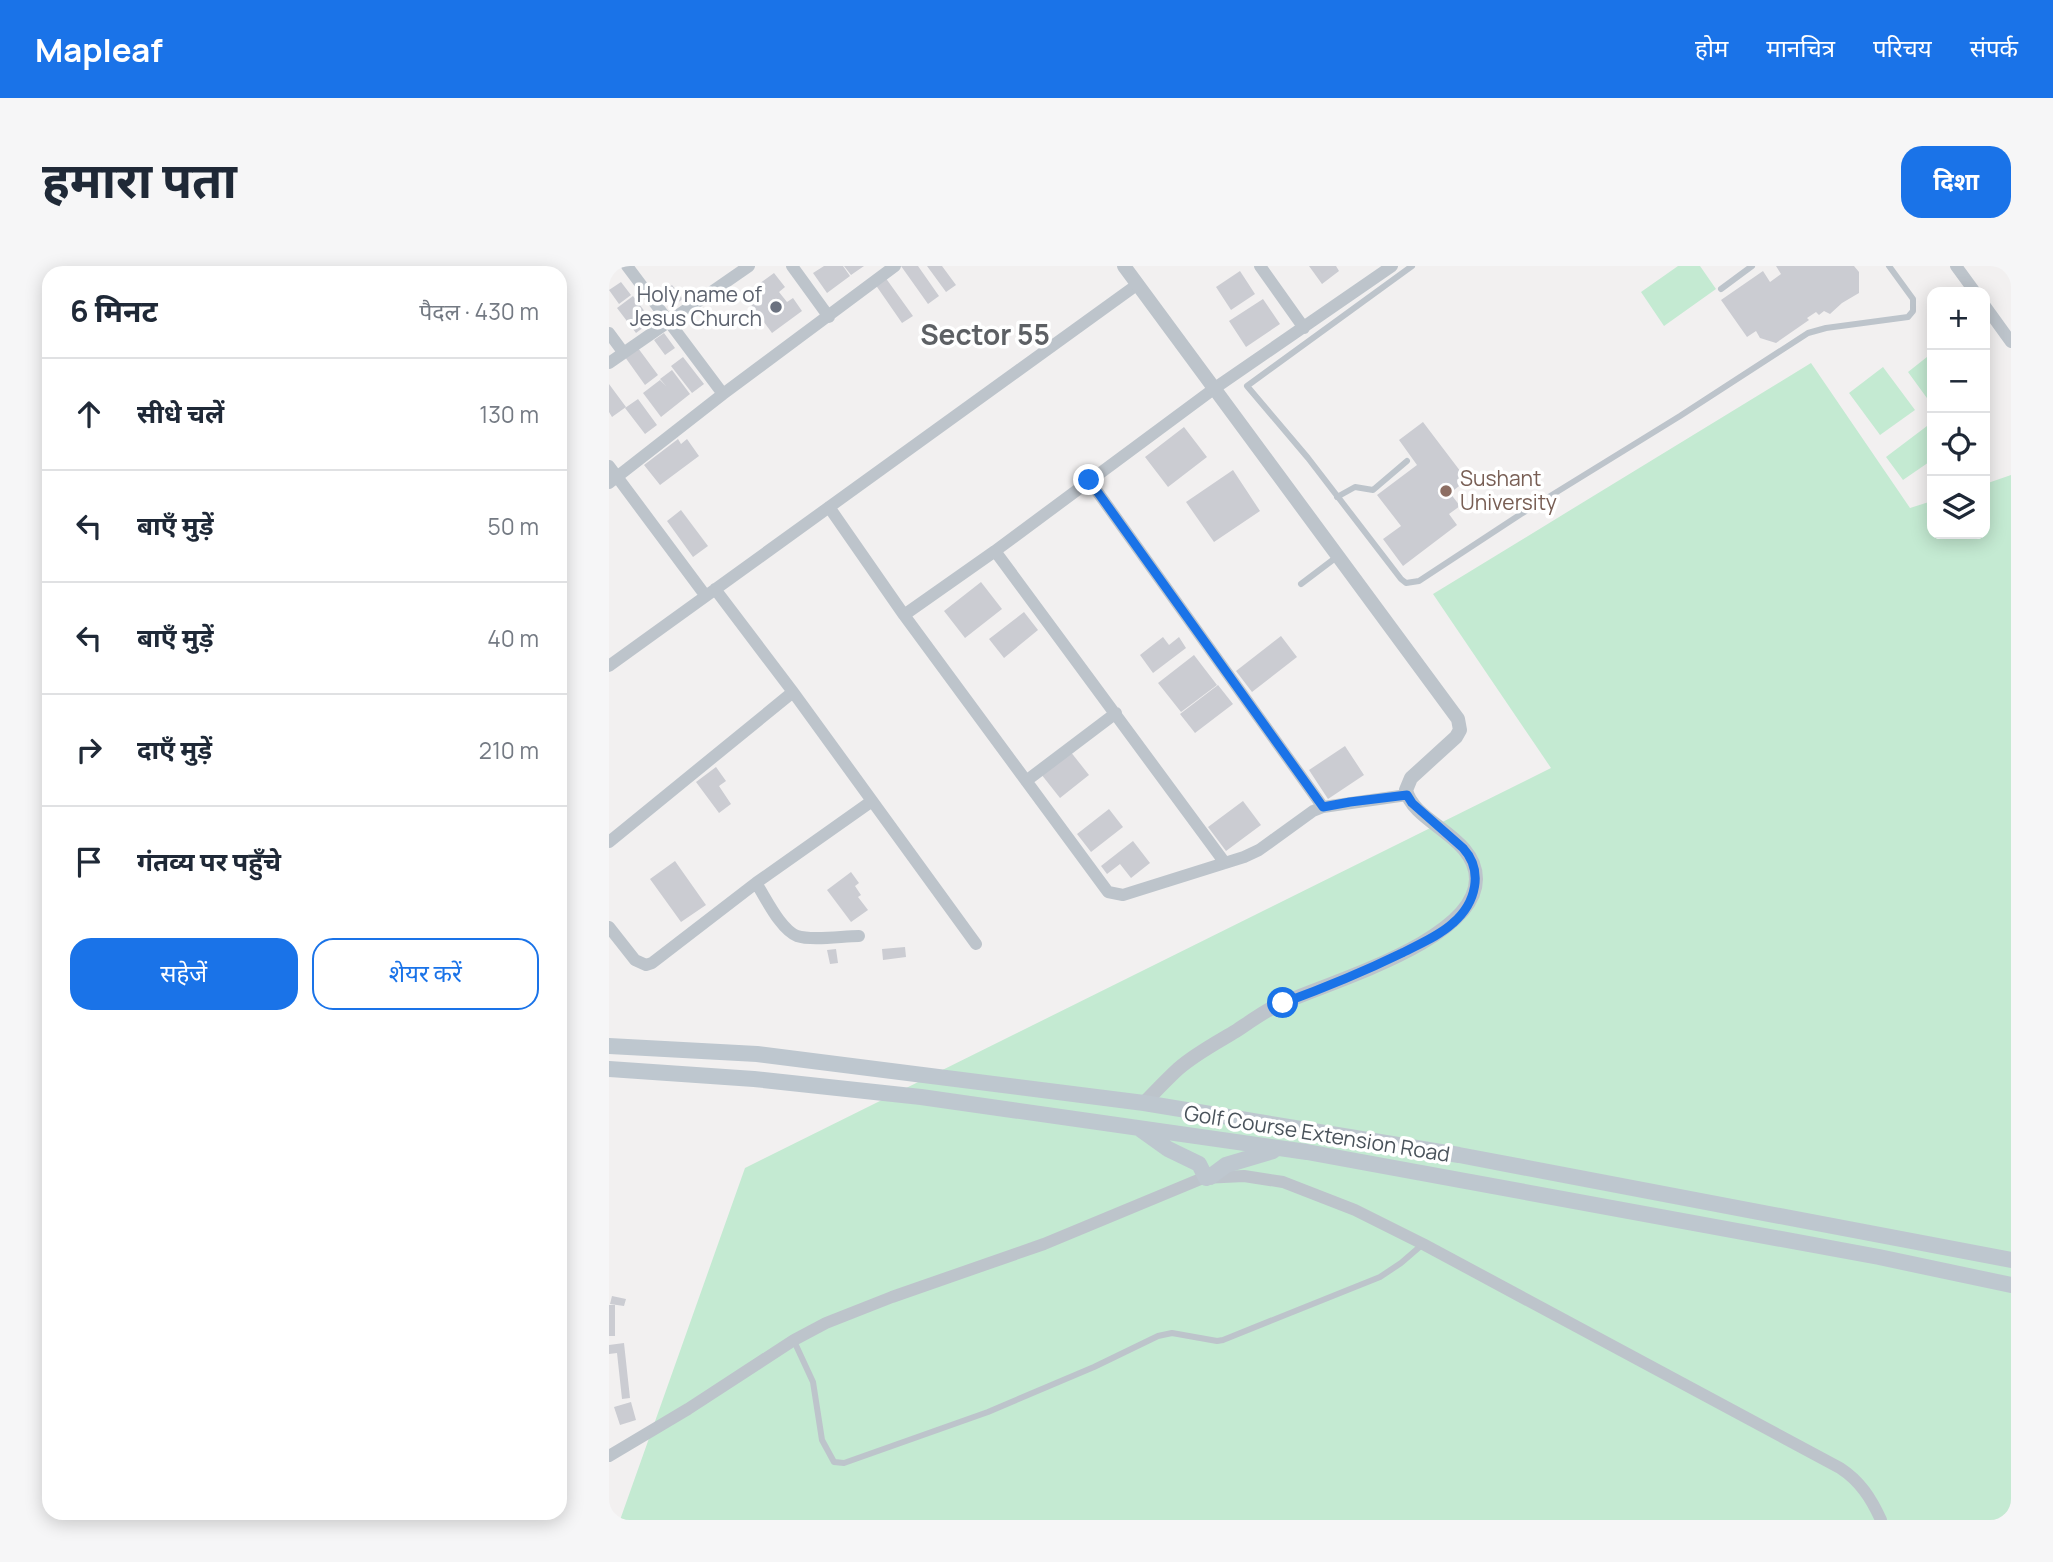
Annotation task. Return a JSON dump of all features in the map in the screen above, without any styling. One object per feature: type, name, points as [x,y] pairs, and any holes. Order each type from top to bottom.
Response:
[{"type":"main road","name":"Golf Course Extension Road","points":[[609,1046],[757,1054],[1144,1103],[1355,1137],[2011,1260]]},
{"type":"main road","name":"Golf Course Extension Road","points":[[609,1069],[754,1079],[952,1101],[1282,1148],[1879,1257],[2011,1285]]},
{"type":"main road","points":[[952,1101],[955,1078]]},
{"type":"main road","points":[[1137,1127],[1168,1149],[1199,1164],[1208,1177],[1233,1162],[1282,1148]]},
{"type":"main road","points":[[1351,1160],[1355,1137]]},
{"type":"street","points":[[627,266],[723,394]]},
{"type":"street","points":[[609,363],[749,266]]},
{"type":"street","points":[[792,266],[829,317]]},
{"type":"street","points":[[895,266],[612,475],[793,692],[976,944]]},
{"type":"street","points":[[1124,266],[1431,680],[1460,725],[1456,737],[1411,778],[1406,790],[1412,803],[1470,856],[1476,881],[1466,909],[1444,930],[1365,971],[1283,1003],[1261,1015],[1190,1060],[1144,1103]]},
{"type":"street","points":[[1260,266],[1304,328]]},
{"type":"street","points":[[904,615],[1215,388],[1392,266]]},
{"type":"street","points":[[1956,266],[1971,287]]},
{"type":"street","points":[[609,666],[1138,284]]},
{"type":"street","points":[[1990,313],[2011,342]]},
{"type":"street","points":[[609,333],[623,352]]},
{"type":"street","points":[[1089,480],[1323,807]]},
{"type":"street","points":[[829,507],[1025,781],[1100,883],[1113,894],[1123,895],[1259,850],[1304,817],[1323,807],[1407,795]]},
{"type":"street","points":[[995,551],[1225,863]]},
{"type":"street","points":[[609,842],[793,692]]},
{"type":"street","points":[[1025,781],[1116,712]]},
{"type":"street","points":[[609,927],[635,960],[646,965],[652,963],[756,883],[872,801]]},
{"type":"street","points":[[756,883],[782,923],[798,936],[859,936]]},
{"type":"street","points":[[609,1456],[688,1409],[794,1340],[840,1316],[1044,1244],[1109,1219],[1188,1183],[1208,1177],[1244,1175],[1283,1182],[1355,1210],[1840,1468],[1853,1477],[1871,1499],[1881,1520]]},
{"type":"lane","points":[[1412,266],[1247,386],[1406,583],[1419,581],[1808,333],[1907,317],[1913,311],[1913,299],[1889,266]]},
{"type":"lane","points":[[1721,289],[1752,266]]},
{"type":"lane","points":[[1337,497],[1355,487],[1373,490],[1407,461]]},
{"type":"lane","points":[[1301,584],[1338,556]]},
{"type":"lane","points":[[794,1340],[813,1381],[822,1440],[834,1462],[844,1463],[988,1412],[1075,1376],[1158,1336],[1172,1332],[1223,1340],[1380,1277],[1423,1244]]},
{"type":"green space","points":[[1678,266],[1700,266],[1716,289],[1664,326],[1641,292]]},
{"type":"green space","points":[[1927,357],[1927,398],[1908,372]]},
{"type":"green space","points":[[1811,363],[1910,508],[1927,503],[1927,539],[1990,539],[1990,482],[2011,475],[2011,1520],[620,1520],[745,1168],[1551,768],[1433,594]]},
{"type":"green space","points":[[1883,367],[1915,410],[1880,435],[1849,393]]},
{"type":"green space","points":[[1927,426],[1927,463],[1903,480],[1886,457]]},
{"type":"building","points":[[824,266],[843,266],[850,276],[827,293],[813,273]]},
{"type":"building","points":[[844,266],[864,266],[851,275]]},
{"type":"building","points":[[901,266],[918,266],[939,296],[928,304]]},
{"type":"building","points":[[927,266],[942,266],[956,285],[946,292]]},
{"type":"building","points":[[1309,266],[1336,266],[1339,271],[1322,284]]},
{"type":"building","points":[[1776,266],[1854,266],[1859,272],[1859,293],[1830,314],[1824,311],[1819,315],[1816,312],[1776,343],[1760,338],[1756,331],[1747,337],[1721,300],[1763,271],[1770,282],[1781,274]]},
{"type":"building","points":[[1240,271],[1255,294],[1231,310],[1216,287]]},
{"type":"building","name":"Holy name of Jesus Church","points":[[774,273],[785,287],[779,292],[787,302],[793,298],[802,311],[772,333],[744,295]]},
{"type":"building","points":[[885,277],[913,316],[902,323],[875,284]]},
{"type":"building","points":[[621,282],[631,295],[619,304],[609,290]]},
{"type":"building","points":[[672,285],[683,299],[674,305],[664,291]]},
{"type":"building","points":[[633,296],[652,321],[636,333],[617,308]]},
{"type":"building","points":[[1263,299],[1280,324],[1246,347],[1229,321]]},
{"type":"building","points":[[664,333],[675,348],[665,355],[654,340]]},
{"type":"building","points":[[638,348],[658,375],[645,385],[625,357]]},
{"type":"building","points":[[683,357],[704,384],[692,393],[671,366]]},
{"type":"building","points":[[672,370],[690,394],[661,417],[643,393],[660,380],[666,386],[660,379]]},
{"type":"building","points":[[609,384],[626,407],[612,417],[609,412]]},
{"type":"building","points":[[638,399],[657,425],[645,434],[625,408]]},
{"type":"building","points":[[1423,422],[1467,480],[1450,493],[1460,506],[1449,514],[1457,525],[1403,566],[1383,539],[1401,526],[1377,495],[1417,465],[1399,440]]},
{"type":"building","points":[[1184,427],[1207,457],[1168,487],[1145,457]]},
{"type":"building","points":[[678,439],[681,444],[687,439],[699,456],[660,485],[644,465]]},
{"type":"building","points":[[1233,470],[1260,511],[1214,542],[1186,502]]},
{"type":"building","points":[[681,510],[708,546],[693,557],[667,521]]},
{"type":"building","points":[[981,582],[1002,609],[965,638],[944,611]]},
{"type":"building","points":[[1024,612],[1038,630],[1004,658],[989,639]]},
{"type":"building","points":[[1281,636],[1297,657],[1252,692],[1236,671]]},
{"type":"building","points":[[1163,637],[1169,645],[1179,637],[1186,648],[1153,673],[1140,655]]},
{"type":"building","points":[[1194,655],[1217,685],[1181,712],[1158,683]]},
{"type":"building","points":[[1218,685],[1233,704],[1195,733],[1180,714]]},
{"type":"building","points":[[1345,746],[1364,775],[1328,799],[1309,770]]},
{"type":"building","points":[[1070,751],[1089,775],[1060,798],[1041,774]]},
{"type":"building","points":[[716,767],[726,781],[719,786],[731,804],[719,813],[696,782]]},
{"type":"building","points":[[1243,801],[1261,825],[1226,851],[1208,827]]},
{"type":"building","points":[[1109,809],[1123,827],[1091,852],[1077,834]]},
{"type":"building","points":[[1133,841],[1150,863],[1131,878],[1120,864],[1107,874],[1101,866]]},
{"type":"building","points":[[675,861],[706,905],[681,922],[650,879]]},
{"type":"building","points":[[851,872],[859,883],[855,886],[861,895],[858,897],[868,910],[851,922],[827,890]]},
{"type":"building","points":[[905,947],[906,957],[883,960],[882,949]]},
{"type":"building","points":[[836,949],[838,963],[830,964],[827,950]]},
{"type":"building","points":[[612,1296],[626,1299],[624,1306],[610,1304]]},
{"type":"building","points":[[609,1305],[615,1305],[615,1336],[609,1336]]},
{"type":"building","points":[[624,1343],[630,1398],[622,1399],[617,1353],[609,1354],[609,1345]]},
{"type":"building","points":[[631,1402],[636,1420],[620,1425],[614,1407]]},
{"type":"place","name":"Holy name of Jesus Church","points":[[776,307]]},
{"type":"place","name":"Sushant University","points":[[1446,491]]},
{"type":"district","name":"Sector 55","points":[[985,335]]},
{"type":"route","points":[[1089,480],[1323,807],[1407,795],[1412,803],[1463,848],[1475,868],[1474,892],[1466,909],[1453,923],[1414,947],[1365,971],[1283,1003]]}]
